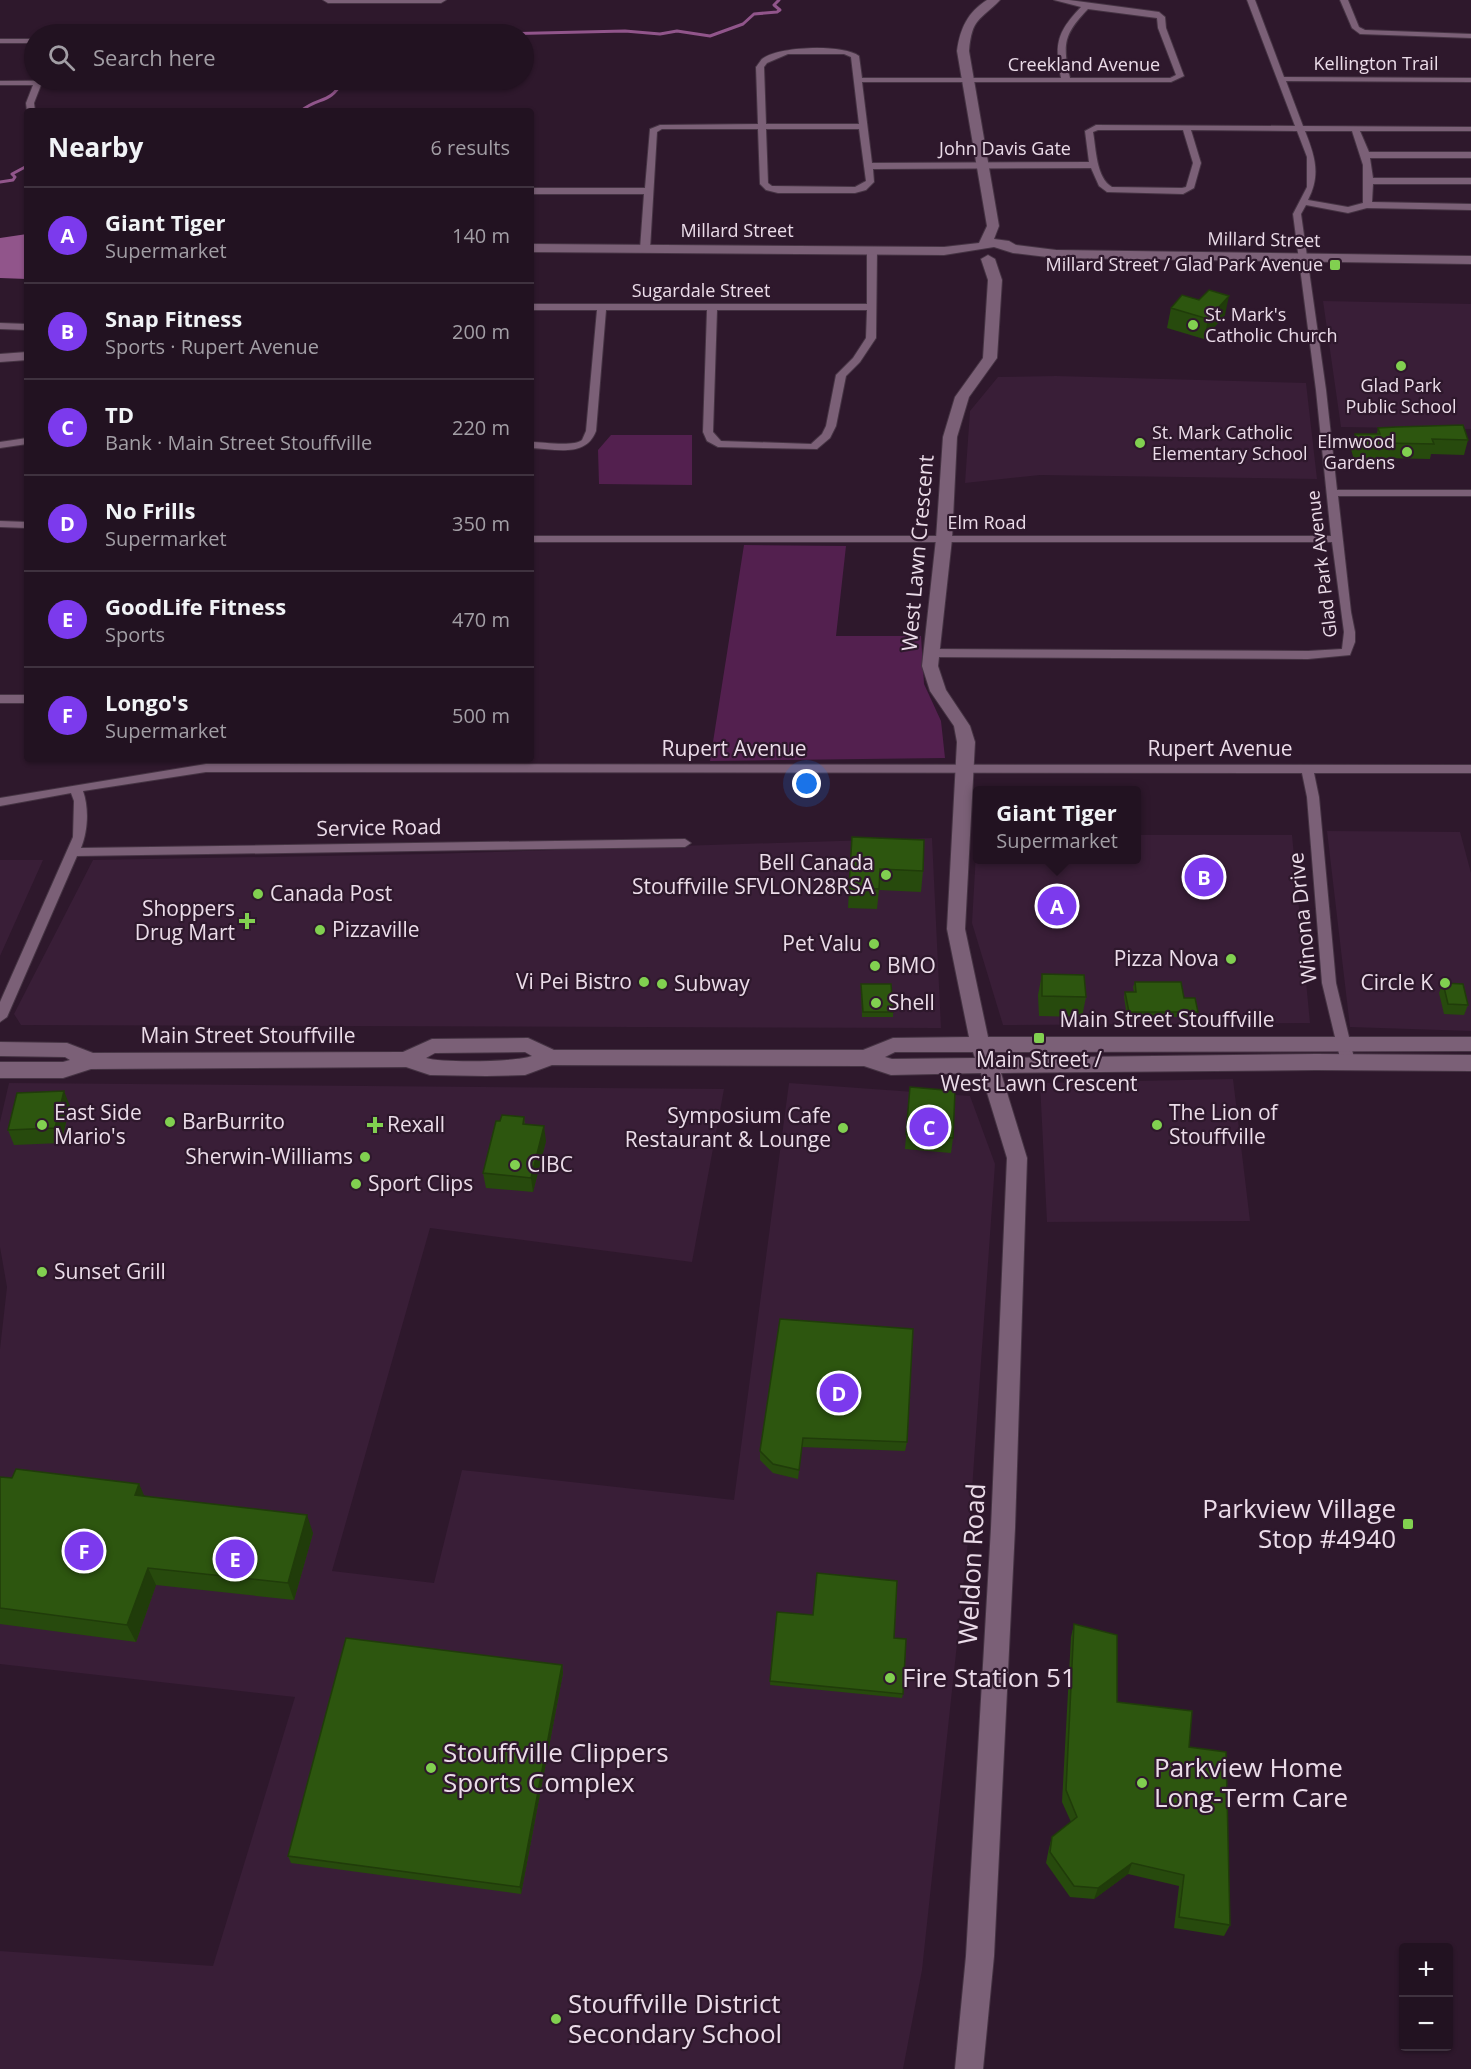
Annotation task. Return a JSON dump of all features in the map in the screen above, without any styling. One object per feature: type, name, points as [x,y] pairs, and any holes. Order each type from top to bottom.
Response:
[{"type":"street","points":[[328,0],[441,0]]},
{"type":"street","points":[[995,0],[978,10],[964,32],[963,51],[993,226],[1009,254]]},
{"type":"street","name":"Creekland Avenue","points":[[858,80],[1171,80],[1180,76],[1162,28],[1161,17],[1156,14],[1086,6],[1058,0]]},
{"type":"street","name":"Glad Park Avenue","points":[[932,653],[1320,655],[1346,652],[1350,642],[1350,633],[1345,612],[1320,381],[1297,214],[1311,187],[1311,157],[1251,0]]},
{"type":"street","name":"Kellington Trail","points":[[1344,0],[1356,28],[1363,32],[1471,36]]},
{"type":"street","points":[[1066,80],[1060,57],[1062,34],[1086,6]]},
{"type":"street","points":[[0,40],[24,41]]},
{"type":"street","points":[[788,52],[845,52],[855,56],[858,80],[870,182],[863,188],[855,190],[769,188],[764,184],[760,67],[764,61],[788,52]]},
{"type":"street","name":"Kellington Trail","points":[[1281,79],[1471,80]]},
{"type":"street","points":[[0,83],[24,84]]},
{"type":"street","points":[[31,108],[30,102],[35,90]]},
{"type":"street","points":[[645,249],[653,131],[660,127],[864,126]]},
{"type":"street","name":"John Davis Gate","points":[[868,166],[1094,165],[1089,131],[1096,127],[1471,129]]},
{"type":"street","points":[[1094,165],[1103,186],[1110,190],[1183,190],[1190,188],[1197,163],[1186,127]]},
{"type":"street","points":[[1354,128],[1365,155],[1371,181],[1367,205]]},
{"type":"street","points":[[1365,155],[1471,155]]},
{"type":"street","points":[[1371,181],[1471,181]]},
{"type":"street","points":[[534,191],[648,191]]},
{"type":"street","points":[[1303,202],[1348,210],[1367,205],[1471,207]]},
{"type":"street","points":[[984,252],[993,226]]},
{"type":"street","name":"Millard Street","points":[[534,248],[984,252],[997,260],[1009,254],[1471,260]]},
{"type":"street","points":[[712,307],[708,432],[711,439],[718,444],[813,447],[826,436],[831,426],[841,375],[857,360],[871,338],[872,250]]},
{"type":"street","name":"West Lawn Crescent","points":[[984,252],[995,280]]},
{"type":"street","name":"West Lawn Crescent","points":[[984,1055],[956,929],[966,742],[962,726],[938,691],[930,666],[944,539],[950,437],[962,397],[990,358],[995,280],[1009,254]]},
{"type":"street","name":"Sugardale Street","points":[[534,307],[871,307]]},
{"type":"street","points":[[534,445],[574,445],[588,440],[591,432],[602,307]]},
{"type":"street","points":[[0,326],[24,327]]},
{"type":"street","points":[[0,358],[24,356]]},
{"type":"street","points":[[0,445],[24,441]]},
{"type":"street","points":[[1331,493],[1471,493]]},
{"type":"street","points":[[0,524],[24,525]]},
{"type":"street","name":"Elm Road","points":[[534,539],[1336,539]]},
{"type":"street","points":[[0,699],[24,699]]},
{"type":"street","name":"Rupert Avenue","points":[[0,802],[208,764],[1471,769]]},
{"type":"street","name":"Winona Drive","points":[[1307,769],[1313,797],[1329,982],[1346,1053]]},
{"type":"street","points":[[0,1017],[79,837],[80,801],[76,789]]},
{"type":"street","name":"Service Road","points":[[74,852],[685,843]]},
{"type":"street","name":"Main Street Stouffville","points":[[0,1070],[63,1070],[91,1060],[406,1059],[430,1067],[486,1068],[525,1067],[551,1057],[865,1058],[891,1067],[984,1055],[1346,1053],[1471,1044]]},
{"type":"street","name":"Main Street Stouffville","points":[[0,1049],[68,1050],[91,1060]]},
{"type":"street","name":"Main Street Stouffville","points":[[1346,1053],[1471,1063]]},
{"type":"street","name":"Weldon Road","points":[[969,2069],[980,1956],[988,1808],[1003,1521],[1017,1158],[984,1055]]},
{"type":"shaded area","points":[[24,234],[24,279],[0,278],[0,238]]},
{"type":"shaded area","name":"Glad Park Public School","points":[[1323,301],[1471,304],[1471,429],[1341,427]]},
{"type":"shaded area","name":"St. Mark Catholic Elementary School","points":[[1056,376],[1306,383],[1317,479],[1040,475],[965,483],[970,411],[998,377]]},
{"type":"shaded area","points":[[611,435],[692,435],[692,485],[599,484],[598,450]]},
{"type":"shaded area","points":[[744,545],[846,546],[836,636],[921,636],[924,684],[941,721],[945,758],[710,761]]},
{"type":"shaded area","points":[[1327,831],[1460,832],[1471,873],[1471,1031],[1350,1027]]},
{"type":"shaded area","points":[[1141,835],[1292,835],[1310,1023],[1003,1025],[972,923],[975,864],[1141,864]]},
{"type":"shaded area","points":[[932,838],[941,1028],[21,1025],[14,1014],[93,860],[429,854]]},
{"type":"shaded area","points":[[0,860],[43,860],[0,956]]},
{"type":"shaded area","points":[[1233,1079],[1250,1221],[1047,1222],[1040,1083]]},
{"type":"shaded area","points":[[9,1083],[724,1089],[692,1262],[430,1228],[332,1571],[434,1583],[462,1470],[734,1500],[789,1083],[970,1096],[995,1164],[969,1532],[922,1970],[903,2069],[0,2069],[0,1951],[213,1966],[295,1697],[0,1664],[0,1349],[7,1287],[0,1247],[0,1122]]},
{"type":"building","points":[[1209,290],[1229,296],[1208,319],[1171,308],[1182,295],[1199,300]]},
{"type":"building","points":[[1463,425],[1468,440],[1432,439],[1434,444],[1384,443],[1386,449],[1359,449],[1355,434],[1380,434],[1378,428]]},
{"type":"building","points":[[852,837],[924,840],[923,871],[880,869],[879,889],[849,887]]},
{"type":"building","points":[[1042,974],[1084,975],[1086,997],[1042,996]]},
{"type":"building","points":[[1135,982],[1181,982],[1184,998],[1195,998],[1198,1012],[1129,1012],[1125,992],[1136,992]]},
{"type":"building","points":[[1443,983],[1463,984],[1468,1005],[1448,1004]]},
{"type":"building","name":"Shell","points":[[861,984],[891,984],[893,1012],[863,1012]]},
{"type":"building","points":[[910,1087],[955,1091],[953,1138],[906,1134]]},
{"type":"building","points":[[64,1091],[55,1128],[8,1130],[17,1093]]},
{"type":"building","name":"CIBC","points":[[502,1115],[524,1117],[523,1124],[544,1126],[531,1178],[483,1173],[496,1121],[500,1121]]},
{"type":"building","points":[[780,1319],[913,1329],[907,1442],[803,1438],[799,1470],[773,1464],[760,1451]]},
{"type":"building","points":[[16,1469],[139,1484],[135,1495],[307,1515],[288,1583],[148,1568],[127,1625],[0,1608],[0,1477],[12,1478]]},
{"type":"building","points":[[817,1573],[897,1581],[894,1638],[906,1639],[903,1694],[770,1681],[777,1612],[813,1615]]},
{"type":"building","name":"Parkview Home Long-Term Care","points":[[1074,1624],[1117,1635],[1117,1702],[1192,1711],[1189,1747],[1226,1752],[1230,1925],[1179,1917],[1184,1875],[1132,1863],[1098,1888],[1074,1886],[1050,1852],[1052,1837],[1077,1817],[1066,1790]]},
{"type":"building","name":"Stouffville Clippers Sports Complex","points":[[346,1638],[562,1665],[520,1887],[288,1856]]},
{"type":"waterway","points":[[534,33],[625,31],[660,34],[677,31],[710,36],[743,24],[754,14],[777,12],[780,10],[774,5],[779,0]]},
{"type":"waterway","points":[[305,108],[337,90]]},
{"type":"waterway","points":[[0,182],[13,180],[15,177],[12,174],[24,168]]},
{"type":"place","name":"Millard Street / Glad Park Avenue","points":[[1335,265]]},
{"type":"place","name":"St. Mark's Catholic Church","points":[[1193,325]]},
{"type":"place","name":"Glad Park Public School","points":[[1401,366]]},
{"type":"place","name":"St. Mark Catholic Elementary School","points":[[1140,443]]},
{"type":"place","name":"Elmwood Gardens","points":[[1407,452]]},
{"type":"place","name":"Bell Canada Stouffville SFVLON28RSA","points":[[886,875]]},
{"type":"place","name":"Snap Fitness","points":[[1204,877]]},
{"type":"place","name":"Canada Post","points":[[258,894]]},
{"type":"place","name":"Giant Tiger","points":[[1057,906]]},
{"type":"place","name":"Shoppers Drug Mart","points":[[247,921]]},
{"type":"place","name":"Pizzaville","points":[[320,930]]},
{"type":"place","name":"Pet Valu","points":[[874,944]]},
{"type":"place","name":"Pizza Nova","points":[[1231,959]]},
{"type":"place","name":"BMO","points":[[875,966]]},
{"type":"place","name":"Vi Pei Bistro","points":[[644,982]]},
{"type":"place","name":"Circle K","points":[[1445,983]]},
{"type":"place","name":"Subway","points":[[662,984]]},
{"type":"place","name":"Shell","points":[[876,1003]]},
{"type":"place","name":"Main Street / West Lawn Crescent","points":[[1039,1038]]},
{"type":"place","name":"BarBurrito","points":[[170,1122]]},
{"type":"place","name":"East Side Mario's","points":[[42,1125]]},
{"type":"place","name":"Rexall","points":[[375,1125]]},
{"type":"place","name":"The Lion of Stouffville","points":[[1157,1125]]},
{"type":"place","name":"TD","points":[[929,1127]]},
{"type":"place","name":"Symposium Cafe Restaurant & Lounge","points":[[843,1128]]},
{"type":"place","name":"Sherwin-Williams","points":[[365,1157]]},
{"type":"place","name":"CIBC","points":[[515,1165]]},
{"type":"place","name":"Sport Clips","points":[[356,1184]]},
{"type":"place","name":"Sunset Grill","points":[[42,1272]]},
{"type":"place","name":"No Frills","points":[[839,1393]]},
{"type":"place","name":"Parkview Village Stop #4940","points":[[1408,1524]]},
{"type":"place","name":"Longo's","points":[[84,1551]]},
{"type":"place","name":"GoodLife Fitness","points":[[235,1559]]},
{"type":"place","name":"Fire Station 51","points":[[890,1678]]},
{"type":"place","name":"Stouffville Clippers Sports Complex","points":[[431,1768]]},
{"type":"place","name":"Parkview Home Long-Term Care","points":[[1142,1783]]},
{"type":"place","name":"Stouffville District Secondary School","points":[[556,2019]]}]
